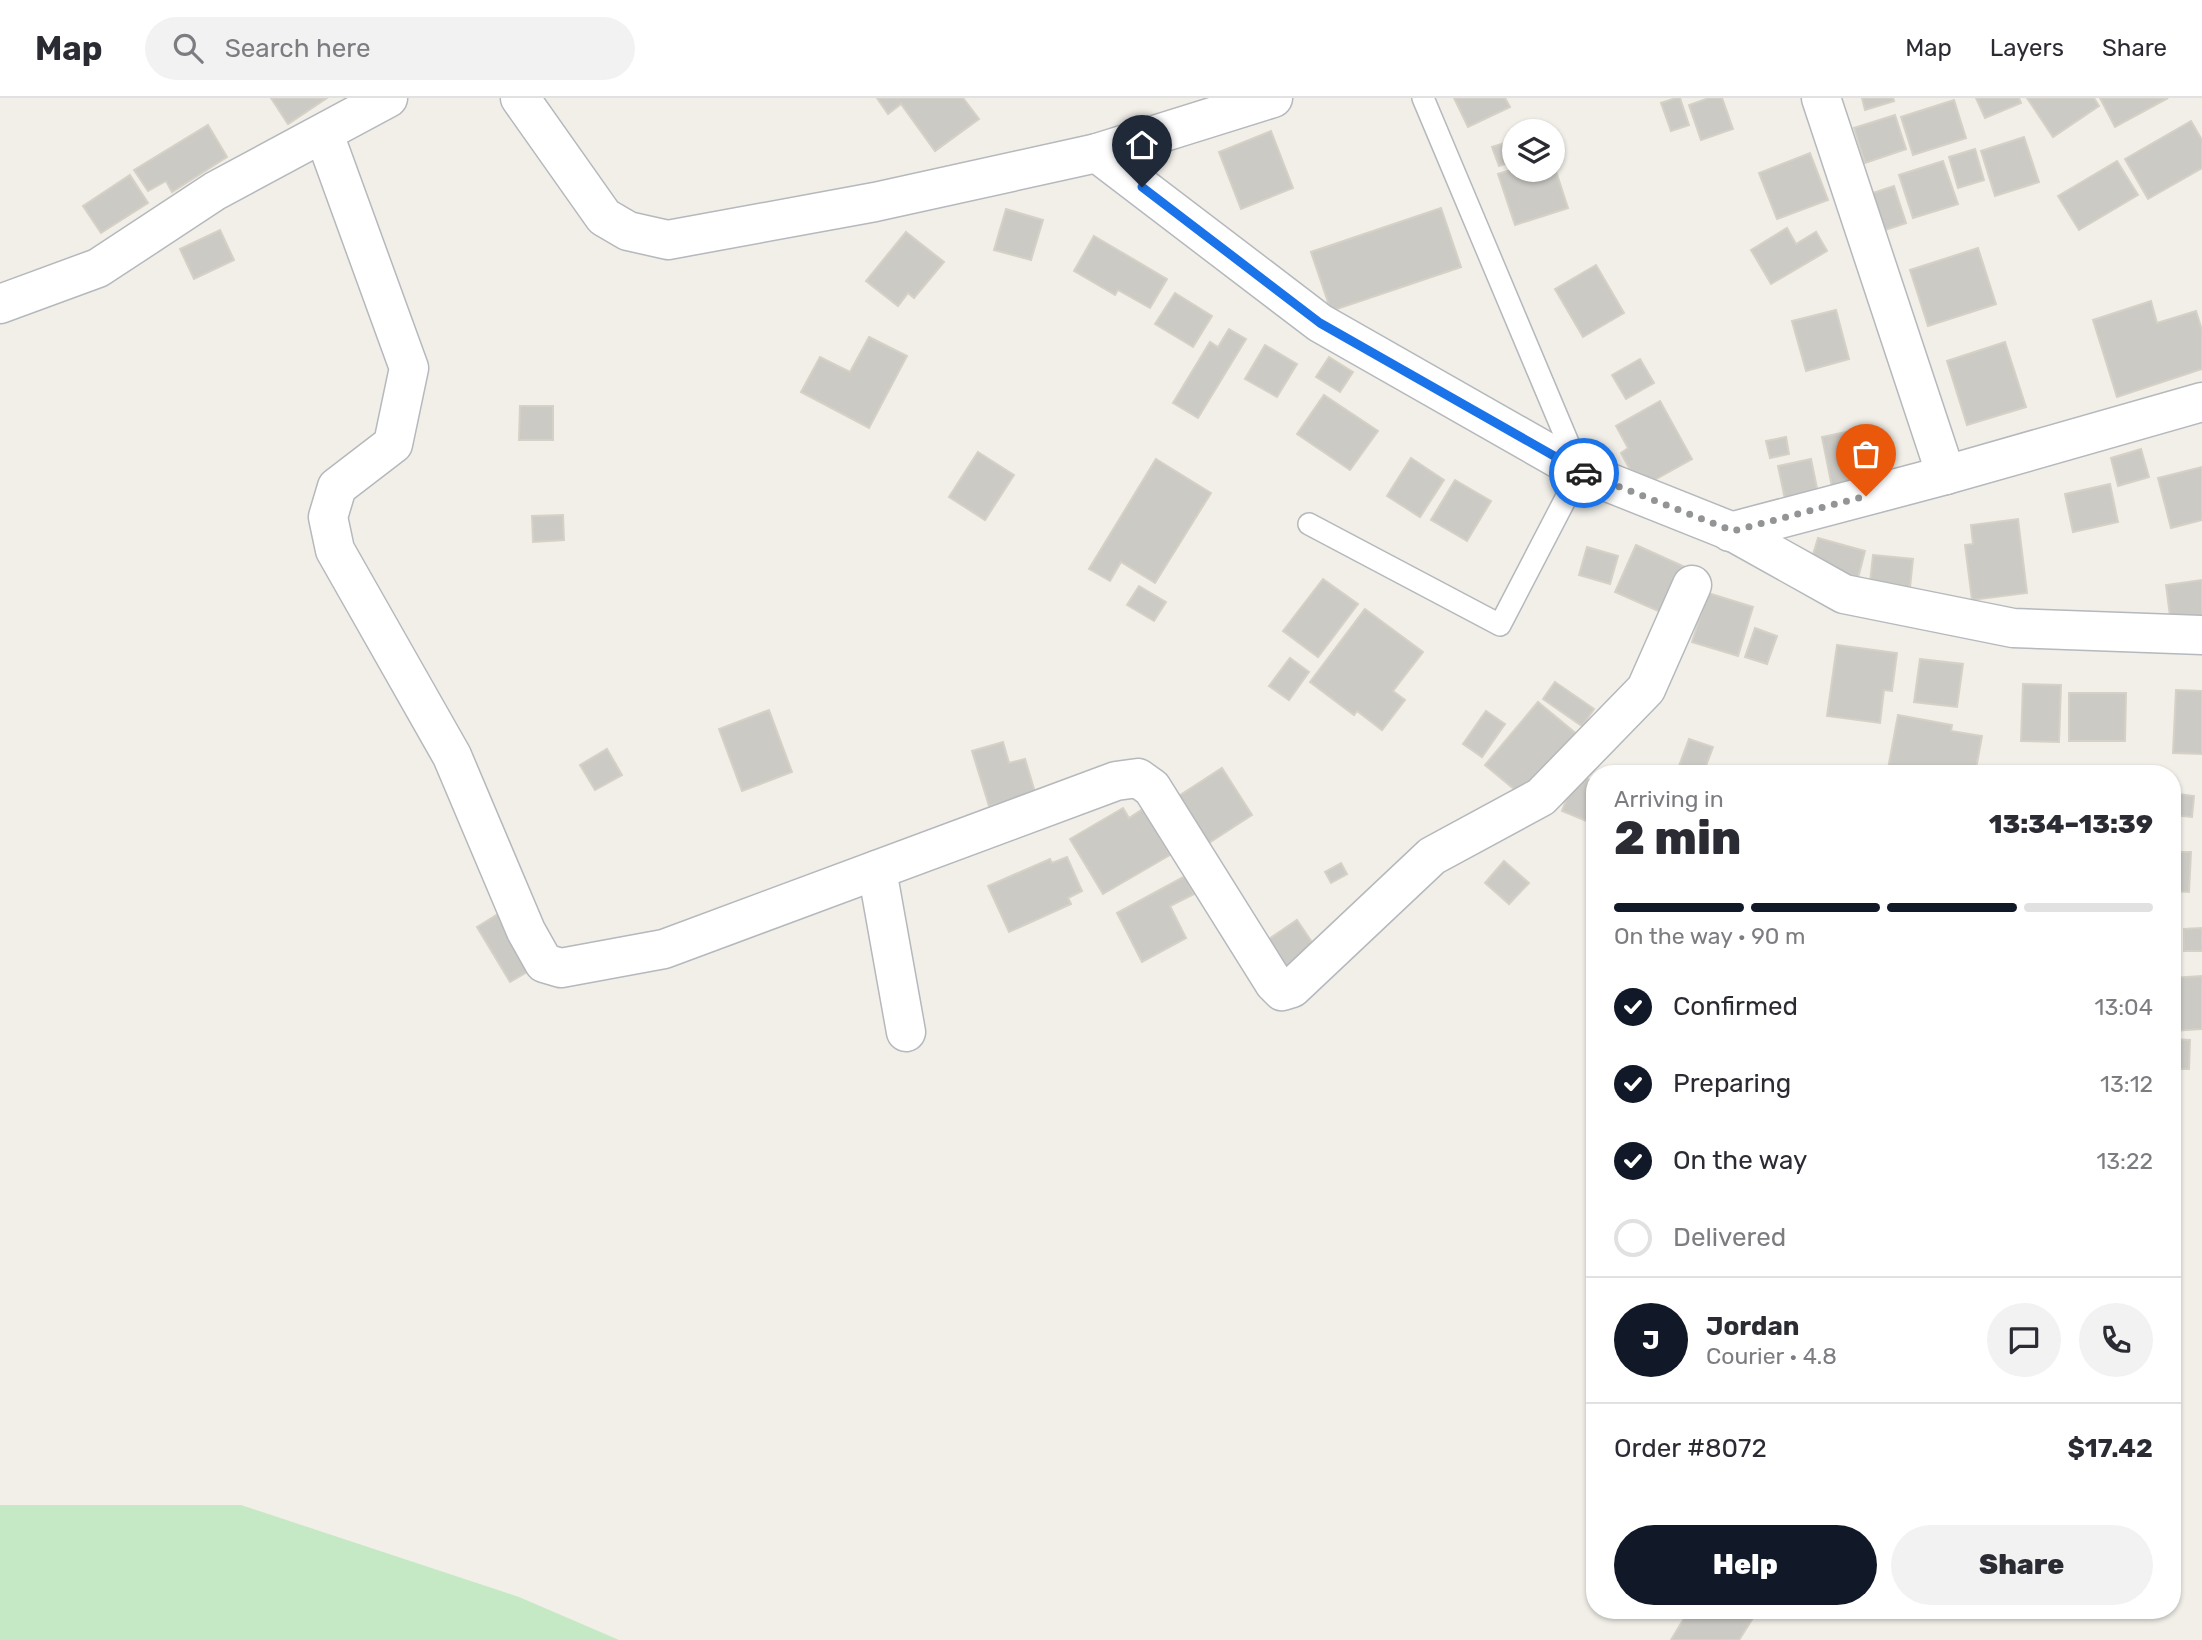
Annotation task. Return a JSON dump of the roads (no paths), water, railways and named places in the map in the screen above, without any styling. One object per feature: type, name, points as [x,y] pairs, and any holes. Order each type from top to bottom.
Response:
[{"type":"street","points":[[0,304],[98,268],[215,191],[388,98]]},
{"type":"street","points":[[520,98],[604,217],[628,231],[668,240],[875,202],[1097,153],[1273,98]]},
{"type":"street","points":[[1821,98],[1946,475]]},
{"type":"street","points":[[324,134],[409,368],[393,444],[337,487],[328,517],[335,550],[452,756],[526,931],[544,963],[562,968],[664,949],[1116,782],[1138,778],[1152,788],[1274,983],[1282,991],[1292,988],[1432,856],[1541,797],[1646,689],[1692,585]]},
{"type":"street","points":[[1097,153],[1320,323],[1580,471],[1731,532],[1844,594],[2013,628],[2202,635]]},
{"type":"street","points":[[1731,532],[1946,475],[2202,402]]},
{"type":"street","points":[[877,870],[906,1032]]},
{"type":"lane","points":[[1308,524],[1500,625],[1580,471],[1423,98]]}]
